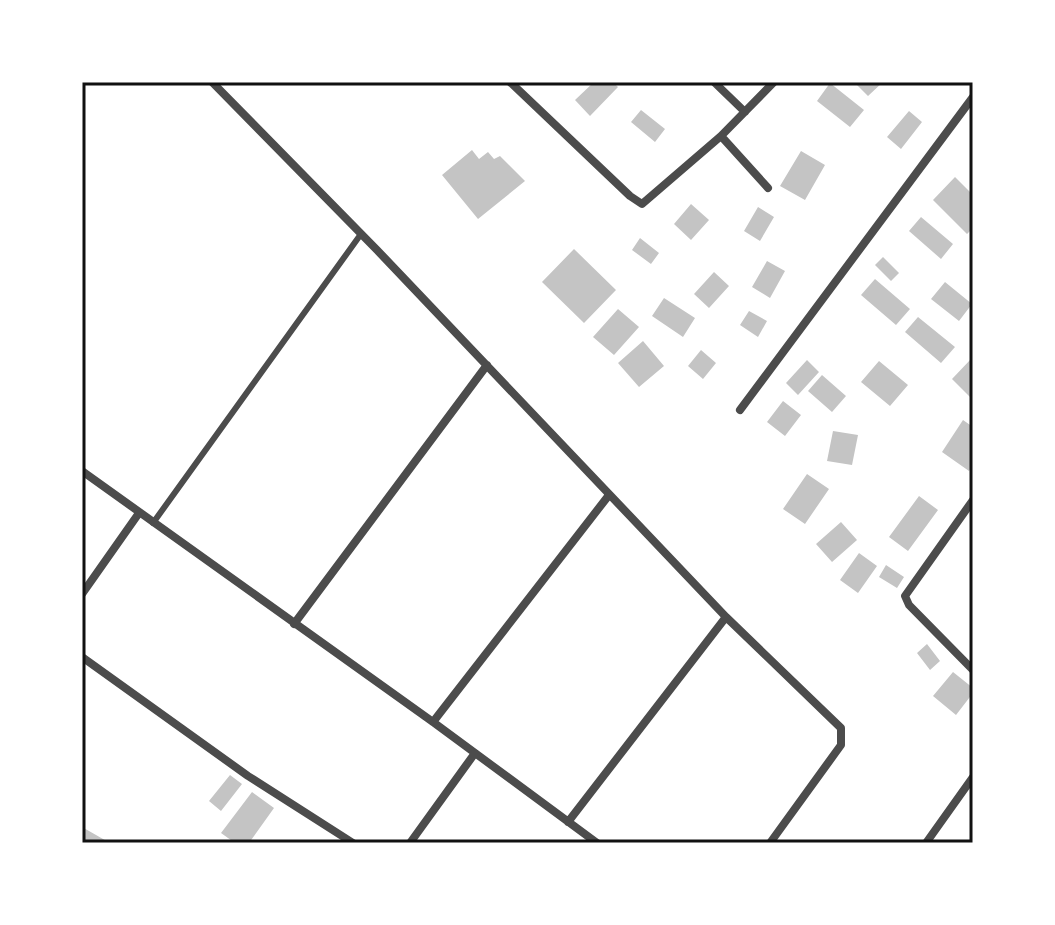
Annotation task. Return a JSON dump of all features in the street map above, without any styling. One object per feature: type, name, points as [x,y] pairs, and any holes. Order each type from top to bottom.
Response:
[{"type":"street","points":[[212,82],[726,617],[841,728],[841,745],[770,843]]},
{"type":"street","points":[[510,82],[642,204],[721,136],[774,82]]},
{"type":"street","points":[[714,82],[745,112]]},
{"type":"street","points":[[740,410],[973,97]]},
{"type":"street","points":[[721,136],[768,188]]},
{"type":"street","points":[[294,624],[487,365]]},
{"type":"street","points":[[82,471],[597,843]]},
{"type":"street","points":[[433,722],[609,495]]},
{"type":"street","points":[[973,500],[905,596],[909,605],[973,670]]},
{"type":"street","points":[[82,594],[139,513]]},
{"type":"street","points":[[568,822],[726,617]]},
{"type":"street","points":[[82,657],[248,776],[353,843]]},
{"type":"street","points":[[410,843],[475,753]]},
{"type":"street","points":[[926,843],[973,777]]},
{"type":"lane","points":[[153,523],[361,234]]},
{"type":"building","points":[[594,82],[613,82],[618,87],[590,116],[575,100]]},
{"type":"building","points":[[854,82],[883,82],[868,96]]},
{"type":"building","points":[[830,83],[864,110],[850,127],[817,101]]},
{"type":"building","points":[[641,110],[665,129],[655,142],[631,122]]},
{"type":"building","points":[[909,111],[922,122],[901,149],[887,137]]},
{"type":"building","points":[[472,150],[479,159],[488,152],[494,159],[500,156],[525,181],[478,219],[442,175]]},
{"type":"building","points":[[801,151],[825,165],[805,200],[780,186]]},
{"type":"building","points":[[955,177],[973,195],[973,228],[967,234],[933,200]]},
{"type":"building","points":[[691,204],[709,220],[691,240],[674,224]]},
{"type":"building","points":[[758,207],[774,217],[760,241],[744,231]]},
{"type":"building","points":[[921,217],[953,244],[941,259],[909,231]]},
{"type":"building","points":[[640,238],[659,253],[651,264],[632,250]]},
{"type":"building","points":[[574,249],[616,290],[584,323],[542,282]]},
{"type":"building","points":[[883,257],[899,273],[891,281],[875,265]]},
{"type":"building","points":[[767,261],[785,271],[770,298],[752,287]]},
{"type":"building","points":[[714,272],[729,286],[709,308],[694,294]]},
{"type":"building","points":[[875,279],[910,309],[896,325],[861,295]]},
{"type":"building","points":[[945,282],[972,304],[959,321],[931,299]]},
{"type":"building","points":[[664,298],[695,318],[683,337],[652,316]]},
{"type":"building","points":[[618,309],[639,327],[614,355],[593,337]]},
{"type":"building","points":[[749,311],[767,321],[758,337],[740,325]]},
{"type":"building","points":[[918,317],[955,347],[941,363],[905,332]]},
{"type":"building","points":[[643,341],[664,366],[639,387],[618,363]]},
{"type":"building","points":[[701,350],[716,363],[703,379],[688,366]]},
{"type":"building","points":[[971,359],[973,396],[971,398],[952,379]]},
{"type":"building","points":[[807,360],[819,372],[798,395],[786,383]]},
{"type":"building","points":[[879,361],[908,385],[890,406],[861,382]]},
{"type":"building","points":[[822,375],[846,396],[832,412],[808,391]]},
{"type":"building","points":[[783,401],[801,415],[785,436],[767,422]]},
{"type":"building","points":[[963,420],[973,427],[973,465],[969,471],[942,452]]},
{"type":"building","points":[[833,431],[858,435],[852,465],[827,461]]},
{"type":"building","points":[[807,474],[829,489],[805,524],[783,509]]},
{"type":"building","points":[[919,496],[938,510],[908,551],[889,537]]},
{"type":"building","points":[[841,522],[857,540],[832,562],[816,544]]},
{"type":"building","points":[[859,553],[877,566],[858,593],[840,580]]},
{"type":"building","points":[[886,565],[904,577],[897,588],[879,577]]},
{"type":"building","points":[[927,644],[940,661],[930,670],[917,653]]},
{"type":"building","points":[[953,672],[973,688],[973,693],[956,715],[933,696]]},
{"type":"building","points":[[230,775],[242,784],[221,811],[209,801]]},
{"type":"building","points":[[252,792],[274,808],[249,843],[235,843],[221,833]]},
{"type":"building","points":[[82,827],[110,843],[82,843]]}]
